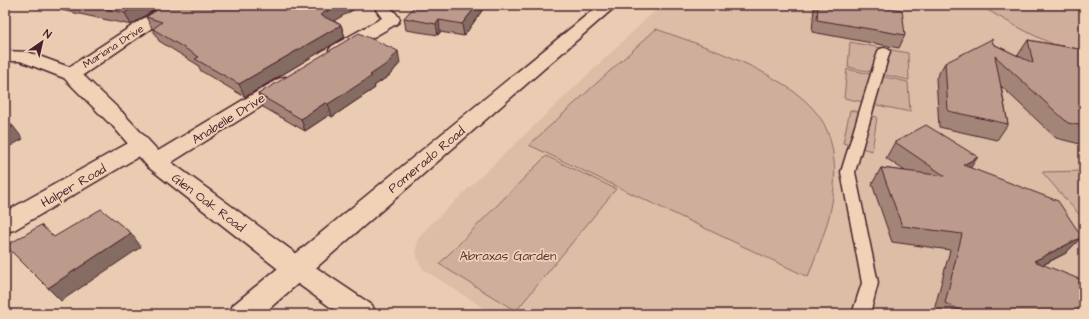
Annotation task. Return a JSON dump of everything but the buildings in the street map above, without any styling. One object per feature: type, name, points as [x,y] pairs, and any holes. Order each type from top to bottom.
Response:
[{"type":"street","name":"Mariana Drive","points":[[71,74],[175,5]]},
{"type":"street","name":"Pomerado Road","points":[[243,314],[609,5]]},
{"type":"street","points":[[320,61],[392,19],[384,10]]},
{"type":"street","points":[[5,56],[22,56],[71,74]]},
{"type":"street","name":"Anabelle Drive","points":[[148,154],[301,73]]},
{"type":"street","name":"Glen Oak Road","points":[[71,74],[148,154],[296,268],[362,314]]},
{"type":"street","name":"Halper Road","points":[[5,223],[148,154]]},
{"type":"lane","points":[[861,314],[870,282],[848,172],[884,51]]},
{"type":"shaded area","points":[[661,5],[1002,5],[1084,26],[1084,314],[493,314],[423,269],[417,258],[416,250],[418,239],[428,227]]},
{"type":"green space","points":[[979,5],[1084,5],[1084,56],[1030,34]]},
{"type":"green space","points":[[656,29],[701,45],[754,68],[778,81],[800,96],[817,114],[828,133],[830,140],[834,164],[834,180],[833,196],[829,216],[808,277],[529,145]]},
{"type":"green space","points":[[850,42],[908,53],[909,80],[848,67]]},
{"type":"green space","points":[[847,69],[908,82],[910,112],[844,98]]},
{"type":"green space","points":[[850,110],[877,117],[872,151],[843,143]]},
{"type":"green space","name":"Abraxas Garden","points":[[546,156],[616,189],[516,311],[439,264]]},
{"type":"green space","points":[[1084,171],[1084,220],[1042,172]]}]
